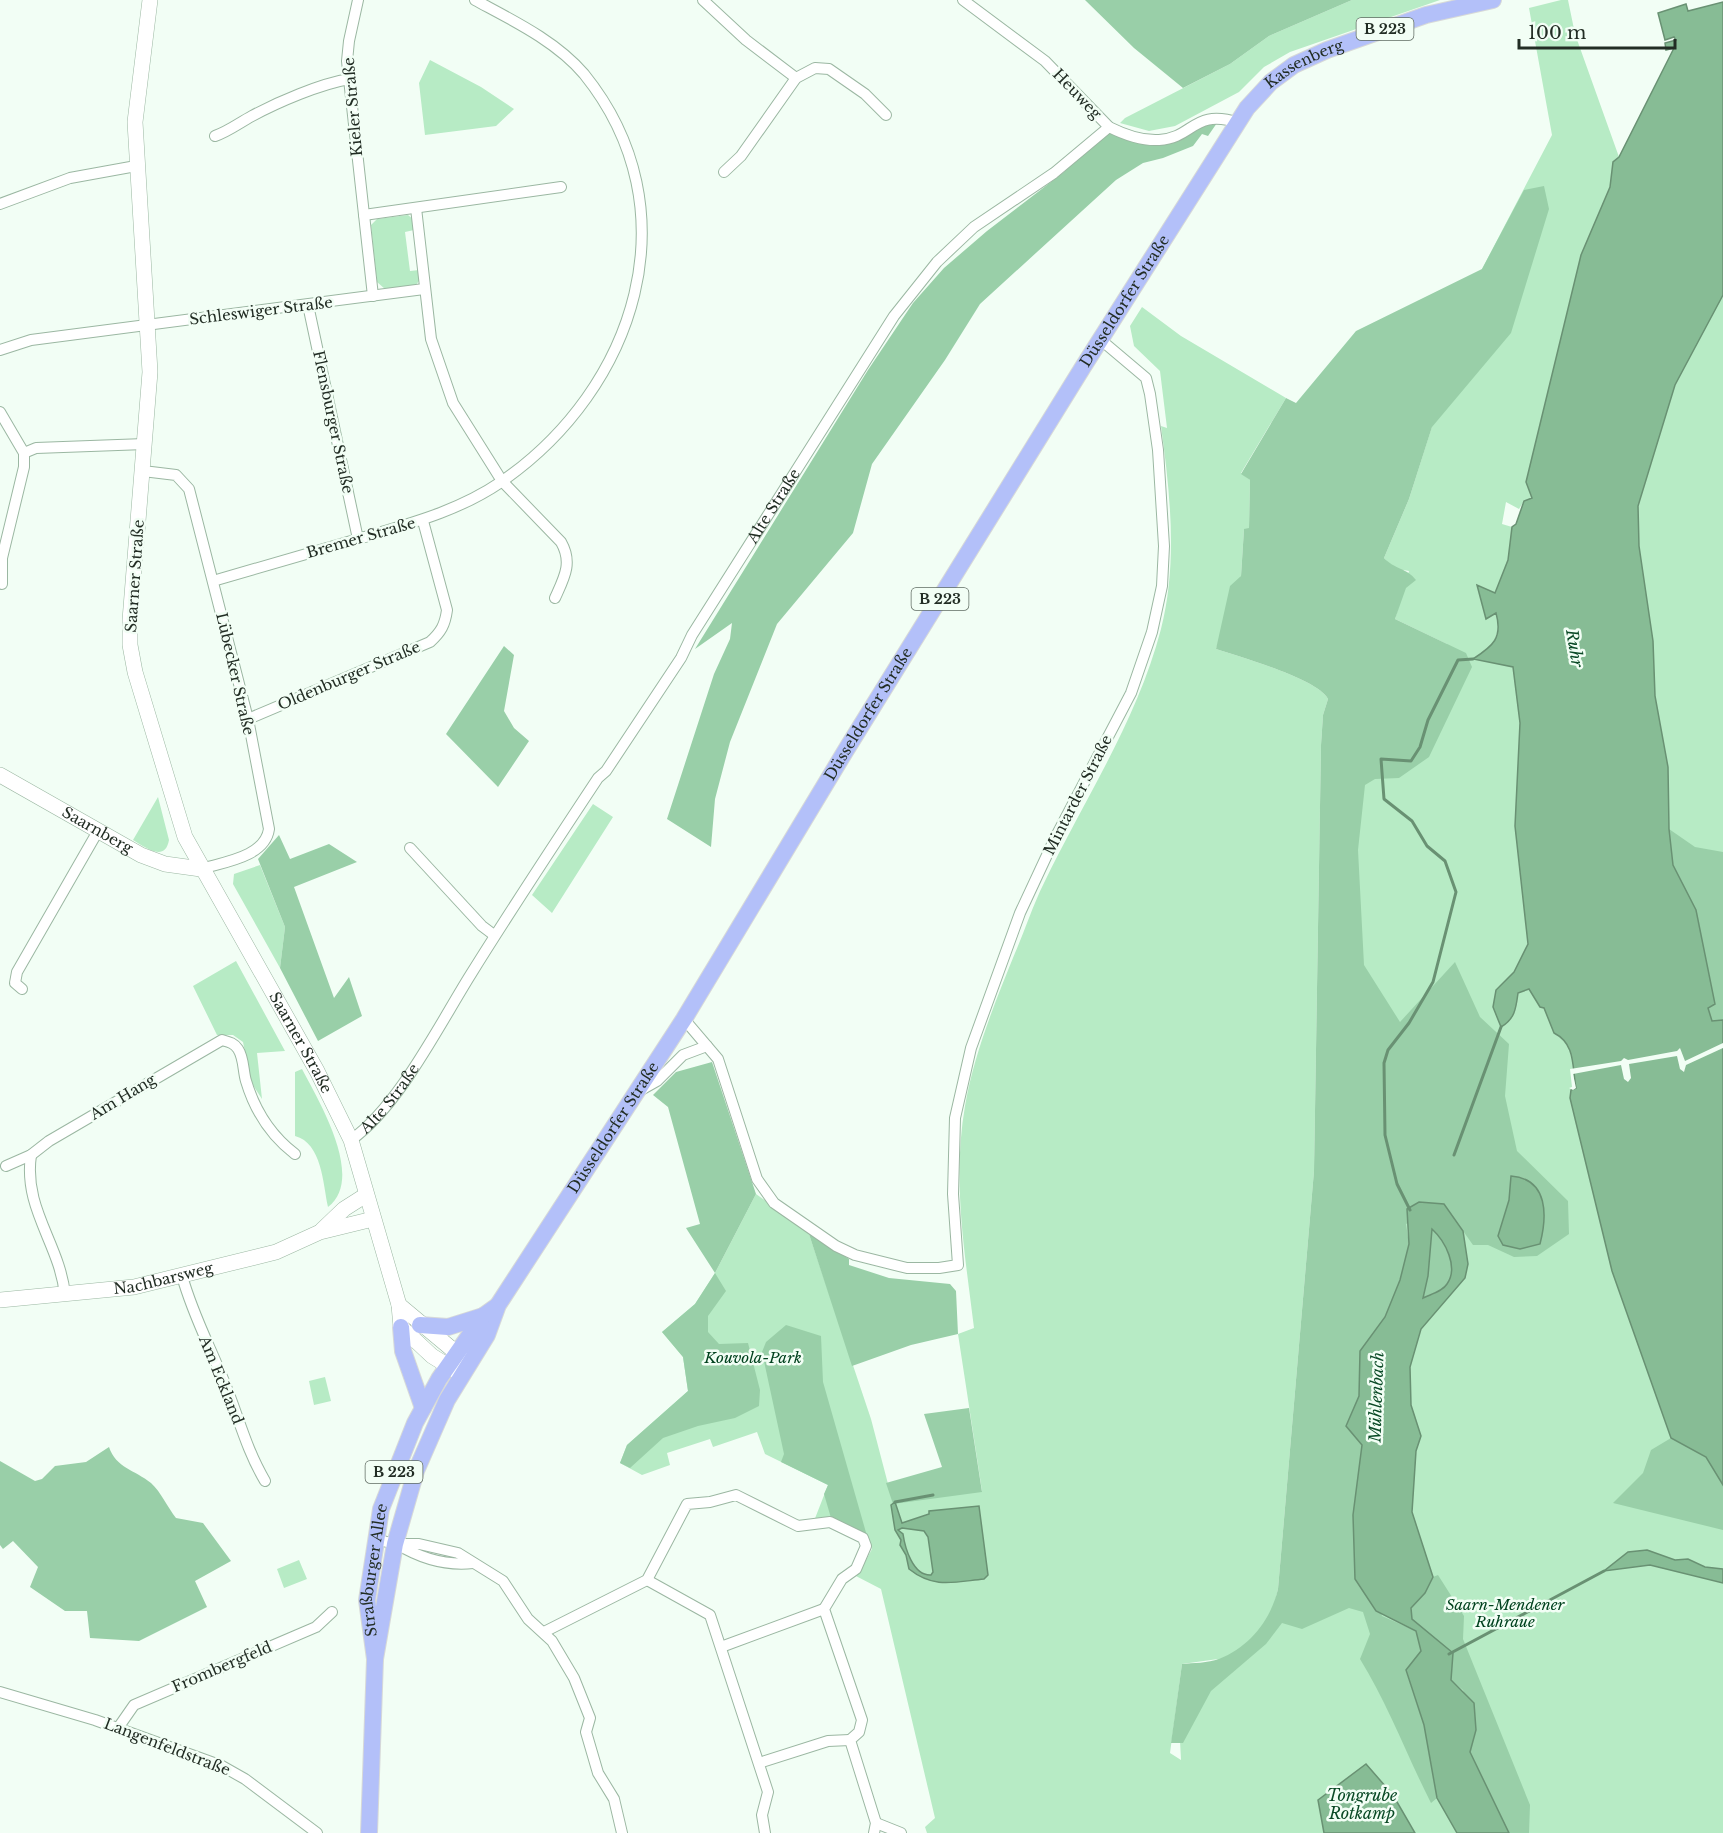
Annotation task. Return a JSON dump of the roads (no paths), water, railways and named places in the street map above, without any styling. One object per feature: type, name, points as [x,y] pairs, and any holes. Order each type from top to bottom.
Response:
[{"type":"main road","name":"Saarner Straße","points":[[150,0],[136,98],[136,166],[149,326],[150,372],[130,645],[135,672],[185,837],[317,1071],[351,1140]]},
{"type":"main road","name":"Kassenberg","points":[[1239,123],[1247,108],[1271,82],[1302,62],[1394,26],[1445,10],[1493,0]]},
{"type":"main road","name":"Düsseldorfer Straße","points":[[459,1365],[487,1335],[498,1305],[684,1019],[846,750],[1239,123]]},
{"type":"main road","name":"Saarnberg","points":[[2,781],[141,855],[165,864],[201,869]]},
{"type":"main road","name":"Alte Straße","points":[[351,1140],[399,1305],[401,1327]]},
{"type":"main road","name":"Nachbarsweg","points":[[320,1232],[344,1209],[366,1195]]},
{"type":"main road","name":"Nachbarsweg","points":[[0,1300],[134,1287],[276,1252],[320,1232],[373,1219]]},
{"type":"main road","name":"Alte Straße","points":[[399,1305],[459,1365]]},
{"type":"main road","name":"Düsseldorfer Straße","points":[[459,1365],[483,1316],[498,1305]]},
{"type":"main road","points":[[420,1325],[448,1327],[483,1316]]},
{"type":"main road","points":[[401,1327],[427,1352],[459,1365]]},
{"type":"main road","points":[[401,1327],[403,1351],[423,1408]]},
{"type":"main road","name":"Straßburger Allee","points":[[375,1659],[367,1600],[375,1539],[392,1478],[423,1408],[459,1365]]},
{"type":"main road","name":"Straßburger Allee","points":[[369,1833],[375,1659],[395,1544],[416,1471],[447,1400],[459,1365]]},
{"type":"street","name":"Kieler Straße","points":[[358,0],[349,41],[349,79],[373,296]]},
{"type":"street","name":"Bremer Straße","points":[[213,581],[423,520],[467,502],[502,481],[572,418],[612,359],[632,302],[639,271],[642,231],[640,206],[624,140],[602,100],[582,73],[556,50],[520,24],[475,0]]},
{"type":"street","points":[[704,0],[746,40],[796,78]]},
{"type":"street","name":"Heuweg","points":[[963,0],[1046,61],[1108,127],[1121,133],[1158,140],[1214,117],[1239,123]]},
{"type":"street","points":[[724,172],[741,156],[796,78],[815,68],[829,69],[865,94],[886,115]]},
{"type":"street","points":[[215,136],[235,129],[262,112],[334,82],[349,79]]},
{"type":"street","name":"Alte Straße","points":[[351,1140],[368,1128],[393,1099],[494,936],[598,778],[606,771],[681,658],[692,635],[894,316],[937,262],[974,227],[1054,173],[1108,127]]},
{"type":"street","points":[[0,204],[70,178],[136,166]]},
{"type":"street","points":[[364,215],[561,187]]},
{"type":"street","points":[[416,208],[431,339],[443,378],[473,438],[502,481],[561,542],[568,554],[568,569],[555,598]]},
{"type":"street","points":[[373,296],[424,289]]},
{"type":"street","name":"Schleswiger Straße","points":[[0,350],[31,340],[373,296]]},
{"type":"street","name":"Flensburger Straße","points":[[308,305],[358,538]]},
{"type":"street","name":"Mintarder Straße","points":[[707,1046],[718,1059],[757,1179],[774,1203],[836,1246],[872,1261],[907,1268],[939,1268],[958,1265],[953,1194],[954,1129],[968,1056],[1020,913],[1142,666],[1162,586],[1163,529],[1150,394],[1146,378],[1101,340]]},
{"type":"street","points":[[0,412],[24,453],[24,467],[2,558],[2,584]]},
{"type":"street","points":[[24,453],[36,448],[146,444]]},
{"type":"street","name":"Lübecker Straße","points":[[143,471],[176,475],[189,489],[248,719],[269,829],[268,837],[259,848],[201,869]]},
{"type":"street","name":"Oldenburger Straße","points":[[248,719],[430,642],[439,634],[445,623],[447,610],[423,520]]},
{"type":"street","points":[[22,989],[15,983],[17,972],[98,831]]},
{"type":"street","points":[[410,849],[494,936]]},
{"type":"street","points":[[636,1092],[657,1081],[683,1055],[707,1046],[684,1019]]},
{"type":"street","name":"Am Hang","points":[[6,1166],[31,1155],[49,1141],[222,1040],[236,1046],[246,1081],[265,1124],[275,1139],[295,1154]]},
{"type":"street","points":[[31,1155],[29,1185],[63,1275],[65,1295]]},
{"type":"street","name":"Am Eckland","points":[[182,1276],[193,1315],[223,1377],[250,1455],[265,1481]]},
{"type":"street","points":[[544,1632],[647,1580],[687,1504],[710,1503],[736,1495],[798,1526],[830,1522],[863,1538],[866,1546],[856,1569],[842,1579],[824,1609],[721,1647]]},
{"type":"street","points":[[375,1539],[395,1544],[415,1555],[456,1565],[473,1563],[489,1570],[503,1581],[528,1619],[544,1632],[574,1678],[590,1718],[586,1732],[598,1773],[614,1799],[622,1833]]},
{"type":"street","points":[[647,1580],[705,1610],[710,1615],[768,1792],[762,1815],[765,1833]]},
{"type":"street","points":[[759,1763],[828,1741],[850,1740],[859,1732],[862,1720],[824,1609]]},
{"type":"street","name":"Frombergfeld","points":[[118,1728],[134,1705],[315,1627],[332,1612]]},
{"type":"street","name":"Langenfeldstraße","points":[[0,1692],[118,1728],[234,1772],[317,1833]]},
{"type":"street","points":[[850,1740],[875,1828],[901,1833]]},
{"type":"water","name":"Ruhr","points":[[1723,2],[1723,295],[1675,385],[1638,506],[1639,546],[1653,641],[1655,696],[1668,767],[1669,829],[1673,865],[1696,910],[1715,1004],[1708,1008],[1712,1021],[1723,1020],[1723,1485],[1706,1457],[1671,1438],[1612,1271],[1570,1098],[1571,1090],[1576,1088],[1570,1050],[1566,1043],[1554,1033],[1544,1008],[1540,1007],[1529,989],[1518,993],[1512,1017],[1501,1027],[1493,1007],[1496,990],[1514,972],[1528,944],[1515,826],[1520,723],[1513,667],[1473,659],[1491,645],[1497,635],[1496,613],[1486,619],[1477,585],[1495,593],[1508,560],[1512,527],[1516,524],[1524,501],[1532,498],[1526,482],[1581,255],[1610,187],[1613,162],[1619,157],[1674,48],[1666,50],[1665,43],[1676,40],[1674,37],[1665,40],[1658,13],[1686,4],[1688,11]]},
{"type":"water","points":[[1511,1176],[1533,1184],[1539,1192],[1544,1211],[1540,1244],[1520,1249],[1503,1245],[1498,1236],[1509,1200]]},
{"type":"water","points":[[1419,1202],[1444,1204],[1463,1231],[1468,1264],[1465,1278],[1421,1329],[1410,1367],[1411,1405],[1421,1436],[1416,1451],[1412,1512],[1433,1577],[1425,1593],[1411,1608],[1412,1619],[1453,1653],[1451,1680],[1474,1703],[1476,1730],[1470,1752],[1509,1833],[1457,1833],[1437,1798],[1424,1725],[1406,1670],[1421,1651],[1416,1631],[1376,1611],[1355,1579],[1353,1515],[1362,1445],[1346,1426],[1359,1396],[1360,1351],[1385,1317],[1400,1280],[1409,1244],[1407,1209]],"holes":[[[1432,1229],[1446,1247],[1452,1270],[1447,1284],[1442,1289],[1423,1298],[1428,1276]]]},
{"type":"water","points":[[895,1502],[902,1523],[929,1514],[929,1511],[979,1506],[988,1575],[984,1579],[945,1583],[927,1579],[909,1569],[906,1555],[900,1545],[901,1540],[895,1530],[891,1505]],"holes":[[[902,1528],[924,1531],[928,1537],[933,1572],[931,1575],[919,1571],[915,1566],[908,1553],[903,1534],[898,1530]]]},
{"type":"water","points":[[1647,1550],[1675,1560],[1688,1559],[1705,1567],[1723,1569],[1723,1583],[1650,1565],[1604,1571],[1628,1552]]},
{"type":"water","name":"Tongrube Rotkamp","points":[[1366,1764],[1393,1795],[1415,1833],[1324,1833],[1318,1800]]},
{"type":"waterway","name":"Mühlenbach","points":[[1410,1210],[1397,1184],[1385,1135],[1384,1063],[1388,1050],[1409,1023],[1433,982],[1456,892],[1445,861],[1427,846],[1412,821],[1384,799],[1381,759],[1411,761],[1420,747],[1428,720],[1458,660],[1473,659]]},
{"type":"waterway","points":[[1454,1155],[1501,1027]]},
{"type":"waterway","points":[[895,1502],[933,1495]]},
{"type":"waterway","points":[[1449,1654],[1604,1571]]},
{"type":"park label","name":"Kouvola-Park","points":[[753,1358]]},
{"type":"park label","name":"Saarn-Mendener Ruhraue","points":[[1505,1614]]}]
